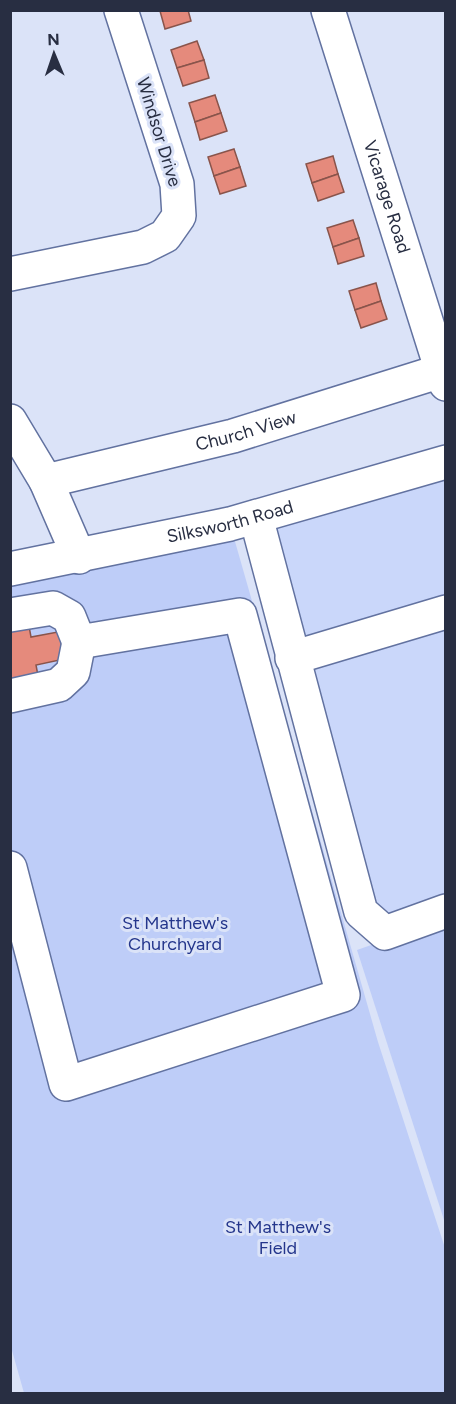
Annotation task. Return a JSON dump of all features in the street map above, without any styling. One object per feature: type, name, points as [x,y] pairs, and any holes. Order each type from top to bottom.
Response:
[{"type":"street","name":"Windsor Drive","points":[[10,274],[143,247],[165,236],[178,216],[177,184],[121,10]]},
{"type":"street","name":"Vicarage Road","points":[[336,13],[443,378]]},
{"type":"street","name":"Church View","points":[[46,482],[233,436],[443,378]]},
{"type":"street","points":[[10,421],[46,482],[79,557]]},
{"type":"street","name":"Silksworth Road","points":[[10,569],[79,557],[256,517],[446,462]]},
{"type":"street","points":[[256,517],[291,658],[361,912],[385,933],[446,912]]},
{"type":"street","points":[[10,615],[53,608],[69,617],[79,642],[73,672],[58,685],[10,696]]},
{"type":"street","points":[[291,658],[446,612]]},
{"type":"street","points":[[10,868],[66,1084],[343,995],[240,615],[79,642]]},
{"type":"shaded area","points":[[445,461],[445,913],[385,933],[361,912],[256,517]]},
{"type":"green space","points":[[230,524],[378,1042],[445,1248],[445,1393],[24,1393],[11,1347],[11,569]]},
{"type":"green space","points":[[445,919],[445,1223],[357,950]]},
{"type":"building","points":[[188,10],[191,21],[165,29],[160,11]]},
{"type":"building","points":[[197,41],[204,60],[177,68],[171,50]]},
{"type":"building","points":[[204,60],[209,78],[183,86],[177,68]]},
{"type":"building","points":[[215,95],[221,113],[195,122],[189,103]]},
{"type":"building","points":[[221,113],[227,131],[200,140],[195,122]]},
{"type":"building","points":[[234,149],[240,167],[214,176],[208,157]]},
{"type":"building","points":[[333,156],[338,174],[312,183],[306,164]]},
{"type":"building","points":[[240,167],[246,186],[220,194],[214,176]]},
{"type":"building","points":[[338,174],[344,192],[318,201],[312,183]]},
{"type":"building","points":[[353,220],[359,238],[333,247],[327,228]]},
{"type":"building","points":[[359,238],[364,256],[338,264],[333,247]]},
{"type":"building","points":[[376,283],[381,301],[355,310],[349,291]]},
{"type":"building","points":[[381,301],[387,319],[361,328],[355,310]]},
{"type":"building","points":[[28,621],[31,637],[63,631],[69,658],[36,665],[39,681],[10,685],[10,624]]},
{"type":"park label","name":"St Matthew's Churchyard","points":[[175,933]]},
{"type":"park label","name":"St Matthew's Field","points":[[278,1237]]}]
